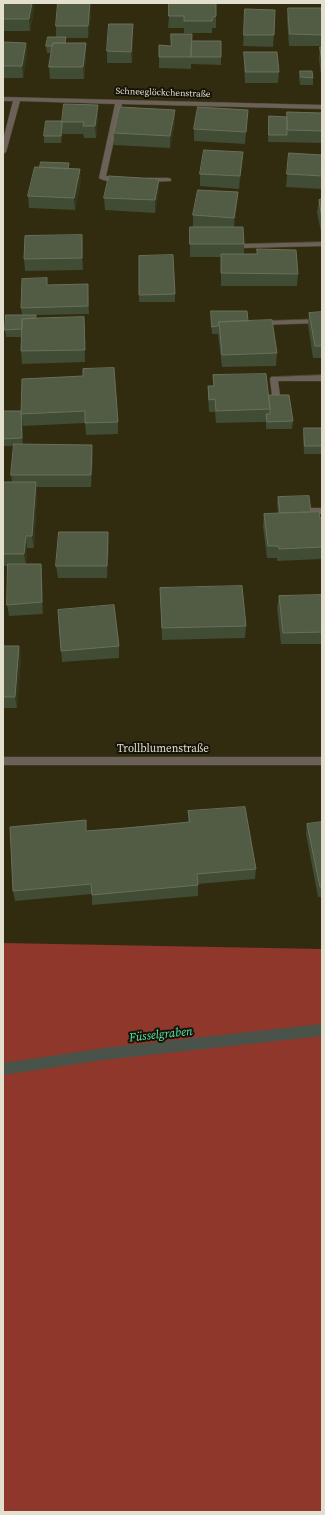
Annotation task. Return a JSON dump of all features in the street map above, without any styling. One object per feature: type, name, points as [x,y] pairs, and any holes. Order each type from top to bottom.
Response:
[{"type":"street","name":"Schneeglöckchenstraße","points":[[3,99],[322,107]]},
{"type":"street","points":[[3,152],[17,99]]},
{"type":"street","points":[[119,101],[102,178],[169,180]]},
{"type":"street","points":[[243,246],[322,244]]},
{"type":"street","points":[[255,324],[322,321]]},
{"type":"street","points":[[277,403],[274,379],[322,378]]},
{"type":"street","points":[[309,511],[322,511]]},
{"type":"street","name":"Trollblumenstraße","points":[[3,761],[322,760]]},
{"type":"shaded area","points":[[3,943],[322,949],[322,1512],[3,1512]]},
{"type":"building","points":[[3,3],[32,3],[29,19],[3,19]]},
{"type":"building","points":[[58,3],[90,3],[88,26],[56,26]]},
{"type":"building","points":[[169,3],[216,3],[216,16],[213,17],[212,21],[184,21],[184,16],[169,16]]},
{"type":"building","points":[[288,8],[321,8],[322,35],[290,34]]},
{"type":"building","points":[[245,9],[275,10],[274,35],[244,35]]},
{"type":"building","points":[[109,24],[133,24],[131,52],[107,51]]},
{"type":"building","points":[[171,34],[192,34],[191,57],[159,57],[159,45],[171,46]]},
{"type":"building","points":[[48,37],[66,37],[65,43],[53,43],[52,46],[46,46]]},
{"type":"building","points":[[192,41],[221,41],[221,57],[191,57]]},
{"type":"building","points":[[3,42],[26,43],[22,66],[3,66]]},
{"type":"building","points":[[53,43],[86,43],[83,67],[49,67]]},
{"type":"building","points":[[320,47],[322,47],[322,61]]},
{"type":"building","points":[[244,52],[277,52],[279,72],[246,72]]},
{"type":"building","points":[[300,71],[312,71],[313,78],[301,77]]},
{"type":"building","points":[[64,104],[98,105],[95,126],[83,126],[84,122],[62,122]]},
{"type":"building","points":[[120,107],[175,110],[170,136],[114,133]]},
{"type":"building","points":[[198,107],[248,110],[246,132],[194,129]]},
{"type":"building","points":[[287,112],[322,113],[322,131],[288,130]]},
{"type":"building","points":[[269,116],[287,117],[287,135],[269,135]]},
{"type":"building","points":[[46,121],[62,121],[61,136],[44,136]]},
{"type":"building","points":[[204,150],[243,152],[240,176],[200,174]]},
{"type":"building","points":[[289,153],[322,155],[322,176],[287,174]]},
{"type":"building","points":[[41,162],[69,163],[68,169],[40,167]]},
{"type":"building","points":[[35,167],[80,169],[74,198],[28,196]]},
{"type":"building","points":[[109,176],[159,179],[155,200],[104,198]]},
{"type":"building","points":[[198,190],[238,192],[234,218],[193,215]]},
{"type":"building","points":[[322,199],[322,219],[319,200]]},
{"type":"building","points":[[190,227],[243,227],[244,244],[190,244]]},
{"type":"building","points":[[82,235],[82,258],[24,259],[25,236]]},
{"type":"building","points":[[257,249],[296,250],[298,274],[221,273],[221,254],[257,254]]},
{"type":"building","points":[[173,255],[175,294],[139,295],[139,256]]},
{"type":"building","points":[[47,278],[47,285],[88,284],[88,306],[21,308],[22,279]]},
{"type":"building","points":[[211,311],[247,311],[248,321],[219,322],[218,326],[212,327]]},
{"type":"building","points":[[322,312],[322,346],[315,346],[309,313]]},
{"type":"building","points":[[6,315],[36,315],[36,318],[22,319],[22,329],[5,330]]},
{"type":"building","points":[[84,317],[85,350],[21,351],[22,319]]},
{"type":"building","points":[[272,320],[277,353],[222,355],[219,322]]},
{"type":"building","points":[[114,368],[118,422],[85,423],[85,411],[21,414],[22,379],[83,376],[83,369]]},
{"type":"building","points":[[266,374],[270,409],[216,411],[215,399],[209,400],[208,386],[214,386],[213,375]]},
{"type":"building","points":[[269,395],[289,395],[293,421],[267,422],[266,414],[270,414]]},
{"type":"building","points":[[3,411],[21,411],[22,438],[3,439]]},
{"type":"building","points":[[304,428],[322,428],[322,446],[305,446]]},
{"type":"building","points":[[14,444],[92,445],[91,475],[11,475]]},
{"type":"building","points":[[3,482],[36,482],[32,536],[26,536],[24,554],[3,554]]},
{"type":"building","points":[[309,496],[311,512],[280,513],[278,497]]},
{"type":"building","points":[[319,512],[320,518],[322,518],[322,547],[279,549],[278,546],[268,546],[264,514]]},
{"type":"building","points":[[59,532],[108,532],[107,566],[56,566]]},
{"type":"building","points":[[8,564],[41,564],[42,602],[7,605]]},
{"type":"building","points":[[242,586],[246,626],[162,628],[160,588]]},
{"type":"building","points":[[322,595],[322,632],[283,633],[279,596]]},
{"type":"building","points":[[114,605],[119,646],[61,651],[58,610]]},
{"type":"building","points":[[3,646],[19,646],[15,697],[3,697]]},
{"type":"building","points":[[245,807],[256,869],[197,874],[198,885],[92,895],[91,884],[13,891],[10,827],[86,820],[86,831],[127,828],[190,822],[188,811]]},
{"type":"building","points":[[322,822],[322,887],[320,887],[307,824]]},
{"type":"waterway","name":"Füsselgraben","points":[[3,1069],[104,1054],[322,1030]]}]
